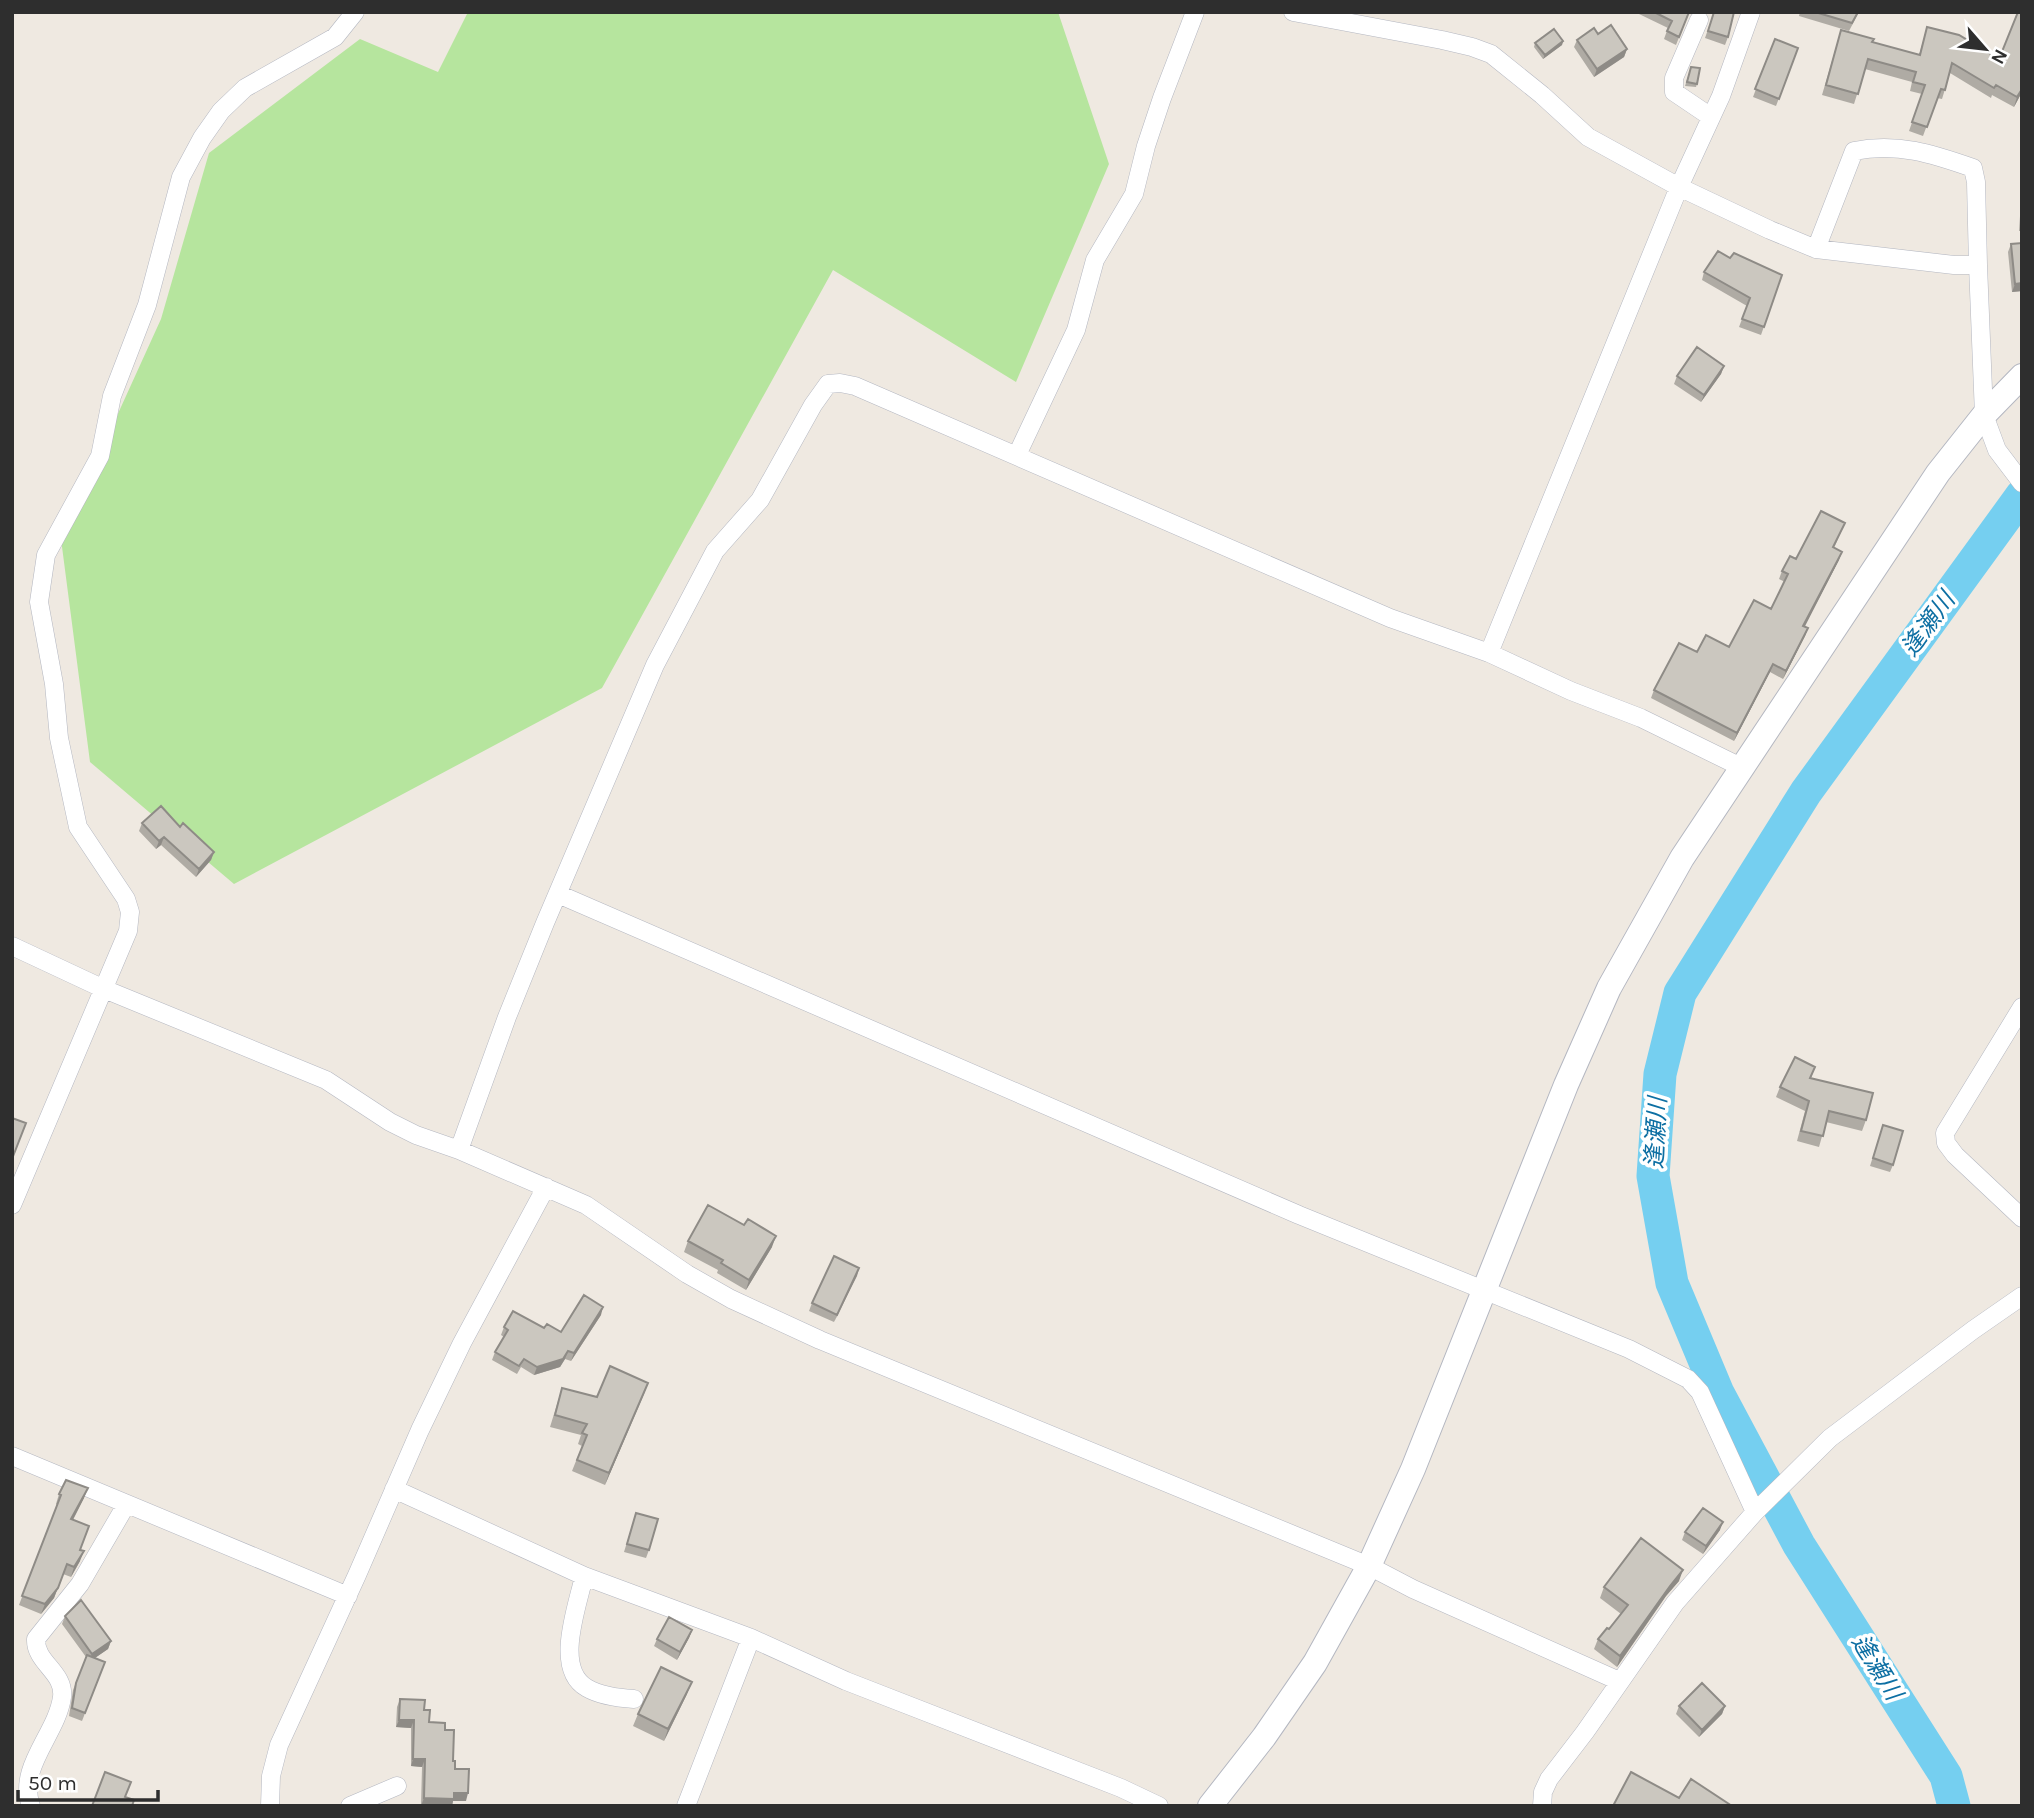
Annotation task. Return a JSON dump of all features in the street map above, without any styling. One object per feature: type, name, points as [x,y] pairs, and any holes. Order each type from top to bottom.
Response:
[{"type":"street","points":[[12,1205],[128,931],[130,912],[126,899],[78,827],[59,738],[54,684],[39,602],[46,555],[100,456],[112,397],[147,305],[181,177],[202,138],[221,111],[239,93],[335,37],[355,12]]},
{"type":"street","points":[[1017,455],[1076,330],[1095,260],[1134,194],[1162,98],[1195,12]]},
{"type":"street","points":[[1293,12],[1443,40],[1490,54],[1542,95],[1588,137],[1679,187],[1816,249],[1954,265],[1978,265]]},
{"type":"street","points":[[1489,653],[1679,187],[1721,96],[1751,12]]},
{"type":"street","points":[[1699,20],[1674,78],[1674,92],[1711,117]]},
{"type":"street","points":[[1816,249],[1854,151],[1868,148],[1923,150],[1973,168],[1976,182],[1984,415],[1997,450],[2022,482]]},
{"type":"street","points":[[1210,1806],[1264,1737],[1315,1663],[1369,1566],[1413,1469],[1566,1086],[1609,988],[1682,858],[1938,472],[1984,415],[2022,376]]},
{"type":"street","points":[[459,1150],[507,1017],[655,665],[715,551],[760,500],[813,405],[828,384],[855,386],[1390,618],[1489,653],[1571,691],[1641,718],[1741,767]]},
{"type":"street","points":[[558,894],[1299,1215],[1629,1349],[1694,1383],[1755,1512]]},
{"type":"street","points":[[12,946],[104,989],[326,1080],[416,1135],[459,1150],[586,1205],[687,1273],[731,1299],[807,1334],[1369,1566],[1413,1589],[1619,1681]]},
{"type":"street","points":[[2022,1007],[1945,1133],[1946,1143],[1955,1155],[2022,1218]]},
{"type":"street","points":[[270,1806],[271,1776],[279,1745],[462,1343],[546,1187]]},
{"type":"street","points":[[1542,1806],[1543,1792],[1549,1779],[1675,1603],[1755,1512],[1830,1438],[2022,1296]]},
{"type":"street","points":[[12,1456],[348,1596]]},
{"type":"street","points":[[394,1489],[584,1576],[751,1638],[846,1681],[1121,1788],[1160,1806]]},
{"type":"street","points":[[31,1806],[27,1787],[62,1695],[58,1676],[41,1657],[36,1639],[80,1584],[126,1505]]},
{"type":"street","points":[[584,1576],[568,1649],[572,1671],[584,1687],[606,1696],[634,1699]]},
{"type":"street","points":[[686,1806],[751,1638]]},
{"type":"street","points":[[350,1806],[397,1786]]},
{"type":"green space","points":[[468,12],[1058,12],[1109,164],[1016,382],[833,270],[602,688],[234,884],[90,762],[61,539],[161,319],[209,153],[360,39],[438,72]]},
{"type":"building","points":[[1654,12],[1689,12],[1679,37],[1667,31],[1672,21]]},
{"type":"building","points":[[1714,12],[1734,12],[1728,37],[1708,31]]},
{"type":"building","points":[[1815,12],[1858,12],[1852,23]]},
{"type":"building","points":[[2018,12],[2022,12],[2022,89],[2017,97],[1996,85],[1994,88],[1952,63],[1945,90],[1941,89],[1927,127],[1912,122],[1925,85],[1913,82],[1916,72],[1868,59],[1858,94],[1826,85],[1841,30],[1920,55],[1927,27],[1959,35],[1999,59]]},
{"type":"building","points":[[1611,25],[1627,49],[1597,69],[1577,40],[1594,28],[1598,34]]},
{"type":"building","points":[[1554,29],[1563,41],[1545,55],[1535,43]]},
{"type":"building","points":[[1775,39],[1798,48],[1779,99],[1755,89]]},
{"type":"building","points":[[1691,67],[1700,68],[1697,84],[1687,82]]},
{"type":"building","points":[[2022,243],[2022,283],[2015,284],[2011,244]]},
{"type":"building","points":[[1718,251],[1730,258],[1734,253],[1782,275],[1764,327],[1742,319],[1750,298],[1704,272]]},
{"type":"building","points":[[1697,347],[1724,366],[1704,395],[1677,376]]},
{"type":"building","points":[[1821,511],[1845,523],[1833,547],[1842,552],[1803,626],[1808,628],[1786,671],[1773,664],[1737,733],[1654,690],[1679,643],[1697,652],[1706,635],[1729,647],[1754,600],[1771,609],[1788,574],[1782,571],[1790,556],[1796,559]]},
{"type":"building","points":[[161,806],[180,827],[183,823],[214,852],[199,869],[164,837],[159,841],[142,823]]},
{"type":"building","points":[[1795,1057],[1815,1067],[1810,1078],[1873,1093],[1866,1120],[1829,1111],[1823,1136],[1801,1131],[1809,1101],[1780,1087]]},
{"type":"building","points":[[12,1118],[26,1123],[12,1159]]},
{"type":"building","points":[[1883,1125],[1903,1131],[1893,1165],[1873,1158]]},
{"type":"building","points":[[708,1205],[744,1225],[748,1219],[776,1236],[749,1280],[721,1263],[723,1260],[688,1241]]},
{"type":"building","points":[[834,1256],[859,1268],[837,1315],[812,1303]]},
{"type":"building","points":[[584,1295],[603,1307],[574,1353],[568,1351],[563,1359],[537,1367],[524,1359],[519,1366],[495,1352],[508,1330],[504,1327],[513,1311],[544,1328],[547,1324],[561,1332]]},
{"type":"building","points":[[610,1366],[648,1383],[609,1473],[577,1460],[587,1435],[582,1433],[587,1424],[555,1415],[562,1388],[597,1397]]},
{"type":"building","points":[[66,1480],[88,1488],[71,1519],[89,1526],[80,1550],[84,1551],[74,1567],[67,1564],[58,1588],[45,1604],[22,1596]]},
{"type":"building","points":[[1703,1508],[1723,1522],[1706,1546],[1685,1532]]},
{"type":"building","points":[[636,1513],[658,1519],[649,1550],[627,1544]]},
{"type":"building","points":[[1641,1538],[1683,1570],[1620,1656],[1598,1639],[1628,1605],[1604,1587]]},
{"type":"building","points":[[81,1600],[111,1641],[92,1654],[65,1616]]},
{"type":"building","points":[[669,1617],[692,1630],[680,1652],[657,1639]]},
{"type":"building","points":[[87,1655],[105,1662],[85,1713],[72,1708],[76,1683]]},
{"type":"building","points":[[661,1667],[692,1682],[668,1729],[638,1714]]},
{"type":"building","points":[[1702,1683],[1725,1706],[1702,1730],[1679,1706]]},
{"type":"building","points":[[400,1699],[425,1700],[424,1710],[430,1710],[429,1722],[445,1723],[445,1730],[454,1730],[453,1761],[455,1769],[469,1769],[468,1793],[454,1793],[454,1799],[424,1798],[425,1759],[413,1759],[414,1720],[399,1720]]},
{"type":"building","points":[[105,1772],[131,1782],[125,1797],[134,1800],[132,1806],[92,1806]]},
{"type":"building","points":[[1631,1772],[1679,1798],[1691,1779],[1732,1806],[1613,1806]]},
{"type":"waterway","name":"逢瀬川","points":[[1954,1806],[1946,1776],[1799,1545],[1718,1393],[1672,1283],[1653,1176],[1660,1074],[1680,993],[1806,792],[2022,495]]}]
